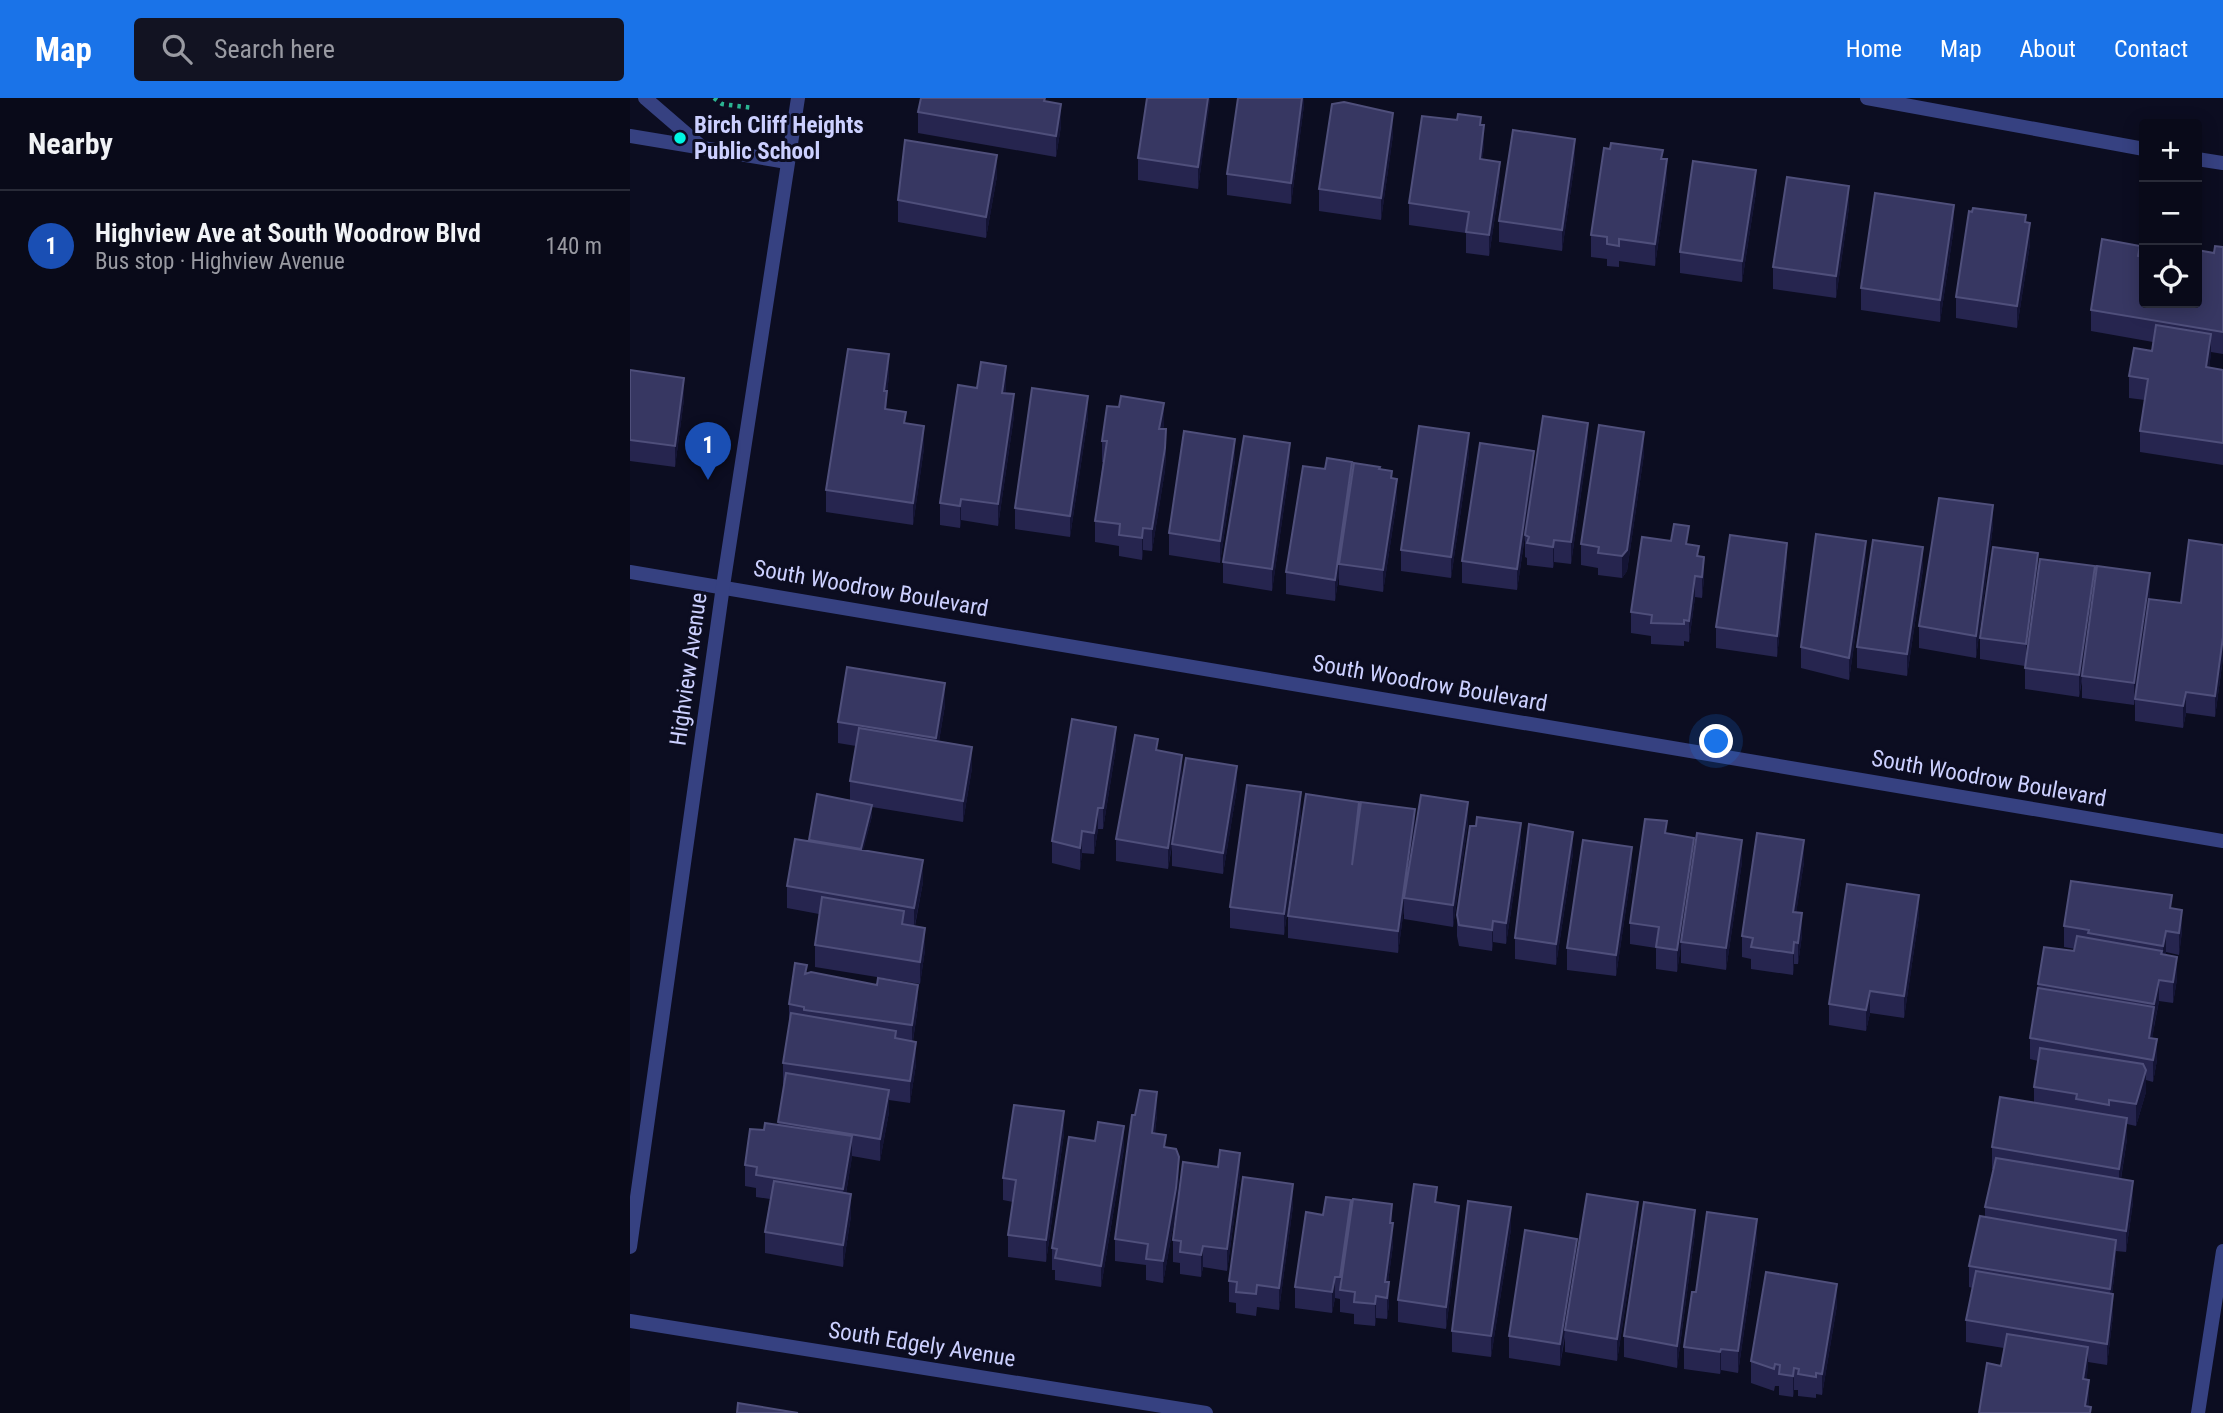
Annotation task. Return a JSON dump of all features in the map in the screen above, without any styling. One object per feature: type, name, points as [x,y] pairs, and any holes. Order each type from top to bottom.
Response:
[{"type":"street","points":[[645,98],[704,149]]},
{"type":"street","name":"Highview Avenue","points":[[630,1247],[723,586],[798,98]]},
{"type":"street","points":[[1867,98],[2139,148]]},
{"type":"street","points":[[630,136],[787,162]]},
{"type":"street","points":[[2202,160],[2223,163]]},
{"type":"street","name":"South Woodrow Boulevard","points":[[630,572],[2223,841]]},
{"type":"street","points":[[2197,1413],[2223,1251]]},
{"type":"street","name":"South Edgely Avenue","points":[[630,1321],[1206,1413]]},
{"type":"path","points":[[714,98],[722,104],[753,108]]},
{"type":"building","points":[[921,98],[1045,98],[1044,101],[1061,104],[1056,136],[918,112]]},
{"type":"building","points":[[1147,98],[1208,98],[1198,167],[1138,158]]},
{"type":"building","points":[[1238,98],[1302,98],[1291,183],[1227,174]]},
{"type":"building","points":[[1344,102],[1393,113],[1381,198],[1319,189],[1332,104]]},
{"type":"building","points":[[1458,114],[1481,117],[1480,125],[1484,125],[1480,159],[1500,162],[1489,235],[1466,232],[1469,212],[1409,203],[1422,116],[1457,120]]},
{"type":"building","points":[[1513,130],[1575,139],[1562,230],[1499,221]]},
{"type":"building","points":[[905,140],[997,155],[986,217],[898,200]]},
{"type":"building","points":[[1611,143],[1663,150],[1661,159],[1667,159],[1655,244],[1619,239],[1619,246],[1607,244],[1607,237],[1591,235],[1604,148],[1610,149]]},
{"type":"building","points":[[1693,161],[1756,170],[1742,261],[1680,252]]},
{"type":"building","points":[[1787,177],[1849,186],[1836,276],[1773,267]]},
{"type":"building","points":[[1875,193],[1954,205],[1940,300],[1861,288]]},
{"type":"building","points":[[1973,208],[2026,215],[2025,222],[2030,223],[2017,306],[1956,297],[1969,211],[1972,212]]},
{"type":"building","points":[[2102,239],[2139,246],[2139,308],[2202,308],[2202,251],[2214,253],[2215,246],[2223,247],[2223,332],[2091,310]]},
{"type":"building","points":[[2156,325],[2211,334],[2206,367],[2223,370],[2223,443],[2140,431],[2148,379],[2129,376],[2134,348],[2152,351]]},
{"type":"building","points":[[848,349],[889,354],[884,391],[887,391],[885,409],[906,412],[904,423],[924,426],[913,503],[826,490]]},
{"type":"building","points":[[981,362],[1006,366],[1002,393],[1014,394],[998,504],[961,499],[960,506],[940,503],[958,385],[977,388]]},
{"type":"building","points":[[630,370],[684,378],[675,446],[630,440]]},
{"type":"building","points":[[1032,388],[1088,396],[1070,516],[1015,508]]},
{"type":"building","points":[[1121,396],[1164,403],[1159,429],[1166,429],[1165,448],[1152,529],[1143,528],[1142,538],[1119,535],[1120,524],[1095,521],[1107,441],[1102,441],[1107,406],[1119,407]]},
{"type":"building","points":[[1543,416],[1588,423],[1571,542],[1554,540],[1553,547],[1527,543],[1529,537],[1525,535]]},
{"type":"building","points":[[1599,425],[1644,432],[1627,550],[1622,556],[1598,553],[1599,547],[1581,544]]},
{"type":"building","points":[[1419,426],[1469,433],[1451,557],[1401,550]]},
{"type":"building","points":[[1184,431],[1235,439],[1220,541],[1169,533]]},
{"type":"building","points":[[1244,436],[1290,443],[1272,569],[1223,562]]},
{"type":"building","points":[[1480,443],[1534,451],[1517,569],[1462,561]]},
{"type":"building","points":[[1327,458],[1352,462],[1335,580],[1286,572],[1303,466],[1325,469]]},
{"type":"building","points":[[1354,463],[1392,471],[1391,478],[1397,479],[1383,570],[1339,564]]},
{"type":"building","points":[[1939,498],[1993,505],[1976,636],[1919,626]]},
{"type":"building","points":[[1674,524],[1689,526],[1686,544],[1699,546],[1697,556],[1704,557],[1702,577],[1695,576],[1689,621],[1684,620],[1684,624],[1651,623],[1652,615],[1631,612],[1642,537],[1671,541]]},
{"type":"building","points":[[1816,534],[1866,541],[1849,658],[1801,647]]},
{"type":"building","points":[[1730,535],[1787,543],[1777,636],[1716,627]]},
{"type":"building","points":[[1873,540],[1923,547],[1907,654],[1857,647]]},
{"type":"building","points":[[2189,540],[2223,545],[2223,637],[2215,696],[2186,692],[2183,706],[2135,699],[2149,599],[2181,603]]},
{"type":"building","points":[[1993,547],[2038,553],[2026,644],[1980,638]]},
{"type":"building","points":[[2040,559],[2095,566],[2079,675],[2025,668]]},
{"type":"building","points":[[2097,566],[2150,573],[2134,683],[2082,676]]},
{"type":"building","points":[[847,667],[945,683],[936,738],[838,722]]},
{"type":"building","points":[[1072,719],[1116,727],[1103,808],[1098,808],[1094,833],[1082,831],[1080,848],[1052,841]]},
{"type":"building","points":[[859,728],[972,747],[963,801],[850,781]]},
{"type":"building","points":[[1135,735],[1158,739],[1156,750],[1182,755],[1168,848],[1116,839]]},
{"type":"building","points":[[1186,758],[1237,766],[1223,853],[1172,844]]},
{"type":"building","points":[[1247,785],[1301,792],[1284,914],[1230,907]]},
{"type":"building","points":[[817,794],[872,805],[861,849],[809,840]]},
{"type":"building","points":[[1306,794],[1359,802],[1352,865],[1361,802],[1415,809],[1398,931],[1288,916]]},
{"type":"building","points":[[1421,795],[1468,802],[1453,905],[1404,898]]},
{"type":"building","points":[[1477,817],[1521,823],[1506,923],[1493,921],[1492,930],[1459,925],[1457,915],[1470,826],[1476,826]]},
{"type":"building","points":[[1645,819],[1667,821],[1665,833],[1694,838],[1677,950],[1656,947],[1659,927],[1630,923]]},
{"type":"building","points":[[1529,824],[1573,832],[1556,944],[1515,938]]},
{"type":"building","points":[[1697,833],[1742,840],[1726,948],[1681,942]]},
{"type":"building","points":[[1757,833],[1804,840],[1793,912],[1802,913],[1798,943],[1794,942],[1793,953],[1751,947],[1753,938],[1742,936]]},
{"type":"building","points":[[795,839],[923,860],[914,908],[787,886]]},
{"type":"building","points":[[1583,840],[1632,847],[1616,955],[1567,948]]},
{"type":"building","points":[[2071,881],[2172,895],[2170,908],[2182,910],[2179,933],[2166,931],[2163,946],[2088,933],[2089,930],[2064,926]]},
{"type":"building","points":[[1847,884],[1919,895],[1904,996],[1870,991],[1866,1010],[1829,1004]]},
{"type":"building","points":[[822,897],[904,911],[902,924],[925,928],[920,962],[815,945]]},
{"type":"building","points":[[2077,936],[2162,951],[2161,954],[2177,957],[2173,982],[2159,980],[2154,1004],[2038,984],[2044,947],[2074,951]]},
{"type":"building","points":[[795,963],[807,965],[805,974],[811,972],[877,985],[878,978],[918,985],[912,1025],[804,1010],[804,1007],[789,1004]]},
{"type":"building","points":[[2038,988],[2154,1007],[2149,1038],[2157,1039],[2153,1060],[2030,1038]]},
{"type":"building","points":[[791,1013],[896,1031],[895,1038],[916,1042],[910,1081],[783,1063]]},
{"type":"building","points":[[2040,1048],[2143,1064],[2146,1070],[2136,1104],[2109,1100],[2109,1105],[2076,1099],[2077,1094],[2034,1087]]},
{"type":"building","points":[[786,1073],[889,1090],[880,1139],[778,1122]]},
{"type":"building","points":[[1140,1090],[1157,1092],[1152,1133],[1166,1135],[1164,1147],[1176,1149],[1179,1157],[1163,1261],[1146,1259],[1148,1244],[1115,1239],[1132,1115],[1135,1115]]},
{"type":"building","points":[[2000,1097],[2127,1118],[2119,1169],[1992,1147]]},
{"type":"building","points":[[1014,1105],[1064,1111],[1046,1240],[1008,1235],[1016,1180],[1003,1178]]},
{"type":"building","points":[[1098,1122],[1124,1126],[1101,1266],[1055,1258],[1057,1249],[1052,1248],[1069,1137],[1095,1141]]},
{"type":"building","points":[[765,1123],[852,1136],[843,1189],[756,1175],[757,1167],[745,1165],[750,1129],[764,1130]]},
{"type":"building","points":[[1220,1150],[1240,1153],[1227,1249],[1203,1246],[1201,1255],[1180,1252],[1181,1241],[1173,1240],[1183,1162],[1218,1167]]},
{"type":"building","points":[[1996,1158],[2133,1181],[2126,1231],[1985,1207]]},
{"type":"building","points":[[1243,1177],[1293,1184],[1279,1288],[1257,1285],[1256,1294],[1236,1292],[1237,1282],[1229,1281]]},
{"type":"building","points":[[774,1181],[851,1194],[843,1245],[765,1232]]},
{"type":"building","points":[[1414,1184],[1437,1187],[1435,1202],[1459,1206],[1446,1307],[1398,1300]]},
{"type":"building","points":[[1587,1194],[1638,1202],[1617,1339],[1565,1330]]},
{"type":"building","points":[[1326,1197],[1351,1200],[1340,1277],[1335,1277],[1332,1292],[1295,1287],[1306,1212],[1323,1215]]},
{"type":"building","points":[[1353,1199],[1392,1204],[1390,1223],[1393,1223],[1385,1282],[1389,1282],[1387,1298],[1376,1296],[1375,1304],[1354,1302],[1355,1292],[1340,1290]]},
{"type":"building","points":[[1468,1201],[1511,1207],[1491,1336],[1452,1331]]},
{"type":"building","points":[[1644,1202],[1695,1210],[1677,1346],[1624,1336]]},
{"type":"building","points":[[1707,1212],[1757,1219],[1738,1351],[1721,1349],[1720,1352],[1684,1347],[1692,1292],[1696,1292]]},
{"type":"building","points":[[1980,1216],[2116,1240],[2110,1289],[1969,1266]]},
{"type":"building","points":[[1525,1230],[1577,1239],[1560,1344],[1509,1336]]},
{"type":"building","points":[[1976,1271],[2113,1294],[2107,1344],[1966,1320]]},
{"type":"building","points":[[1766,1272],[1837,1284],[1822,1374],[1816,1373],[1816,1377],[1798,1374],[1799,1369],[1794,1368],[1793,1376],[1779,1374],[1780,1365],[1775,1364],[1774,1369],[1751,1361]]},
{"type":"building","points":[[2007,1334],[2088,1347],[2083,1379],[2089,1380],[2085,1406],[2091,1407],[2090,1413],[1979,1413],[1987,1363],[2001,1366]]},
{"type":"building","points":[[738,1403],[798,1413],[737,1413]]},
{"type":"place","name":"Birch Cliff Heights Public School","points":[[680,138]]},
{"type":"place","name":"Highview Ave at South Woodrow Blvd","points":[[708,480]]}]
